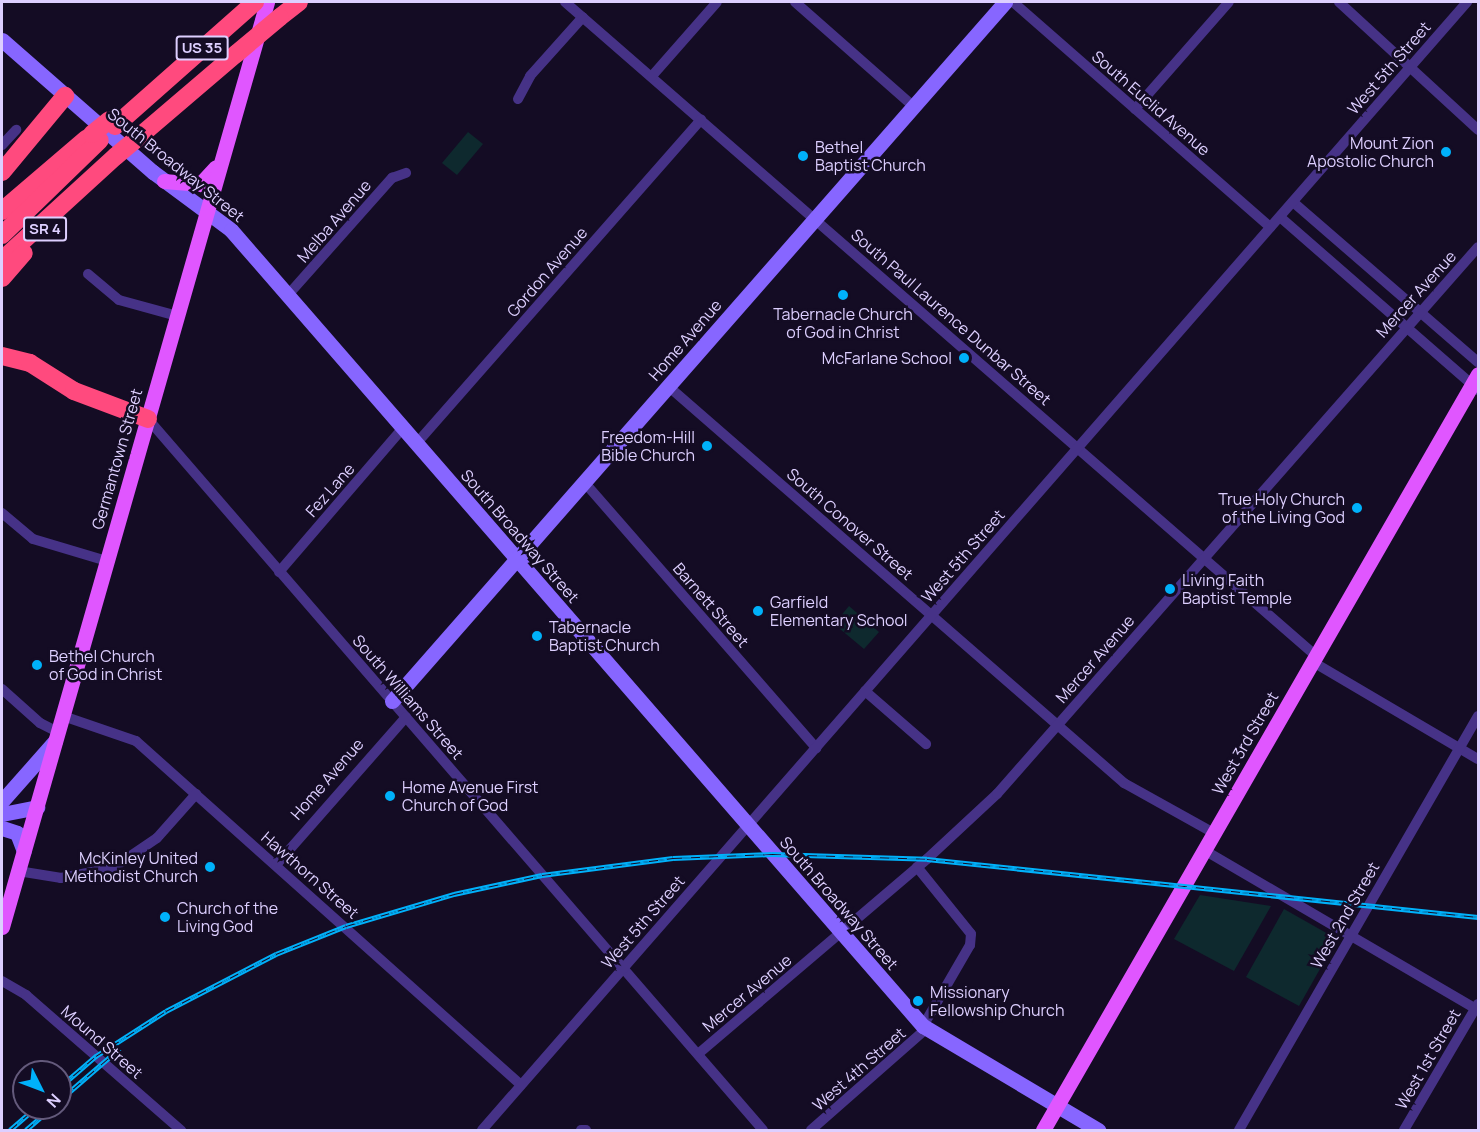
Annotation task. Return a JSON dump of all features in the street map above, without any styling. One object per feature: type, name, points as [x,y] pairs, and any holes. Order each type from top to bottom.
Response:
[{"type":"highway","name":"US 35","points":[[2,235],[96,137],[255,2]]},
{"type":"highway","name":"US 35","points":[[2,260],[116,156],[299,2]]},
{"type":"highway","points":[[2,172],[65,96]]},
{"type":"highway","name":"SR 4","points":[[2,211],[96,137]]},
{"type":"highway","name":"SR 4","points":[[2,278],[89,180]]},
{"type":"highway","points":[[2,356],[30,363],[74,391],[148,420]]},
{"type":"main road","name":"Germantown Street","points":[[2,927],[148,420],[219,162],[267,2]]},
{"type":"main road","points":[[164,181],[200,184],[219,162]]},
{"type":"main road","name":"West 3rd Street","points":[[1043,1131],[1314,659],[1476,383]]},
{"type":"street","name":"South Paul Laurence Dunbar Street","points":[[565,2],[1203,558],[1314,659],[1479,759]]},
{"type":"street","points":[[651,76],[717,2]]},
{"type":"street","points":[[795,2],[913,106]]},
{"type":"street","name":"Home Avenue","points":[[392,701],[1005,2]]},
{"type":"street","name":"South Euclid Avenue","points":[[1013,2],[1270,227]]},
{"type":"street","points":[[1135,109],[1229,2]]},
{"type":"street","points":[[1339,2],[1479,130]]},
{"type":"street","name":"West 5th Street","points":[[482,1131],[1467,2]]},
{"type":"street","points":[[518,99],[530,76],[583,17]]},
{"type":"street","name":"South Broadway Street","points":[[2,39],[164,181],[206,213],[224,223],[925,1028],[1098,1131]]},
{"type":"street","name":"Gordon Avenue","points":[[416,444],[700,120]]},
{"type":"street","points":[[2,145],[16,130]]},
{"type":"street","name":"Melba Avenue","points":[[288,295],[392,178],[406,173]]},
{"type":"street","points":[[1293,202],[1479,362]]},
{"type":"street","points":[[1280,217],[1405,329],[1476,383]]},
{"type":"street","name":"Mercer Avenue","points":[[698,1054],[917,867],[997,794],[1479,247]]},
{"type":"street","points":[[88,273],[119,300],[177,316]]},
{"type":"street","name":"South Conover Street","points":[[668,386],[1124,783],[1214,833]]},
{"type":"street","name":"South Williams Street","points":[[148,420],[763,1131]]},
{"type":"street","name":"Fez Lane","points":[[279,572],[403,428]]},
{"type":"street","name":"Barnett Street","points":[[585,483],[816,748]]},
{"type":"street","points":[[2,513],[33,539],[107,561]]},
{"type":"street","points":[[2,689],[57,737],[2,801]]},
{"type":"street","points":[[865,691],[926,744]]},
{"type":"street","name":"Hawthorn Street","points":[[63,716],[124,734],[196,794],[521,1085]]},
{"type":"street","name":"West 2nd Street","points":[[1239,1131],[1479,716]]},
{"type":"street","name":"Home Avenue","points":[[276,865],[406,717]]},
{"type":"street","points":[[18,871],[61,879],[113,868],[157,838],[196,794]]},
{"type":"street","points":[[2,814],[37,807]]},
{"type":"street","points":[[2,828],[17,833],[24,851]]},
{"type":"street","points":[[1204,850],[1350,937],[1477,1007]]},
{"type":"street","name":"West 4th Street","points":[[811,1131],[925,1028],[970,945],[971,934],[917,867]]},
{"type":"street","name":"Mound Street","points":[[2,981],[26,995],[181,1131]]},
{"type":"street","name":"West 1st Street","points":[[1404,1131],[1477,1007]]},
{"type":"street","points":[[581,1131],[586,1131]]},
{"type":"green space","points":[[468,132],[483,144],[457,175],[442,163]]},
{"type":"green space","points":[[849,606],[879,632],[864,649],[834,624]]},
{"type":"green space","points":[[1200,895],[1271,906],[1234,971],[1174,939]]},
{"type":"green space","points":[[1284,909],[1337,939],[1299,1006],[1246,977]]},
{"type":"railway","points":[[72,1077],[96,1056],[166,1011],[276,954],[346,926],[454,894],[542,875],[673,858],[772,854],[927,859],[1478,917]]},
{"type":"railway","points":[[72,1090],[120,1048]]},
{"type":"railway","points":[[10,1130],[21,1120]]},
{"type":"railway","points":[[26,1130],[37,1120]]},
{"type":"place","name":"Mount Zion Apostolic Church","points":[[1446,152]]},
{"type":"place","name":"Bethel Baptist Church","points":[[803,156]]},
{"type":"place","name":"Tabernacle Church of God in Christ","points":[[843,295]]},
{"type":"place","name":"McFarlane School","points":[[964,358]]},
{"type":"place","name":"Freedom-Hill Bible Church","points":[[707,446]]},
{"type":"place","name":"True Holy Church of the Living God","points":[[1357,508]]},
{"type":"place","name":"Living Faith Baptist Temple","points":[[1170,589]]},
{"type":"place","name":"Garfield Elementary School","points":[[758,611]]},
{"type":"place","name":"Tabernacle Baptist Church","points":[[537,636]]},
{"type":"place","name":"Bethel Church of God in Christ","points":[[37,665]]},
{"type":"place","name":"Home Avenue First Church of God","points":[[390,796]]},
{"type":"place","name":"McKinley United Methodist Church","points":[[210,867]]},
{"type":"place","name":"Church of the Living God","points":[[165,917]]},
{"type":"place","name":"Missionary Fellowship Church","points":[[918,1001]]}]
